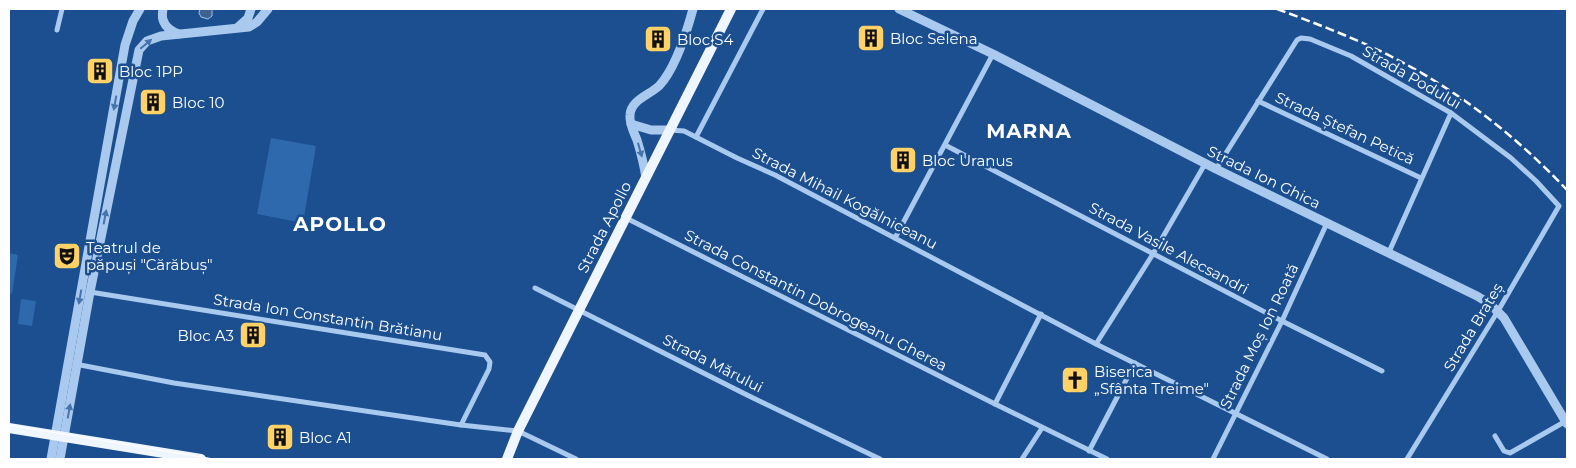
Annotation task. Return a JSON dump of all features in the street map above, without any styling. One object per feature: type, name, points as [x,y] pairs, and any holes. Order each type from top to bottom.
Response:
[{"type":"main road","name":"Strada Apollo","points":[[507,459],[518,431],[578,310],[731,9]]},
{"type":"main road","points":[[9,428],[201,459]]},
{"type":"street","points":[[57,30],[62,9]]},
{"type":"street","points":[[60,459],[60,436],[126,44],[133,21],[140,9]]},
{"type":"street","points":[[163,9],[162,17],[166,26],[173,32],[180,34]]},
{"type":"street","points":[[235,29],[246,22],[251,9]]},
{"type":"street","points":[[73,364],[90,292],[137,56],[144,44],[151,39],[162,36],[235,29],[253,25],[268,9]]},
{"type":"street","points":[[646,178],[631,124],[630,112],[634,105],[656,88],[668,73],[682,42],[692,9]]},
{"type":"street","points":[[696,137],[763,9]]},
{"type":"street","name":"Strada Ion Ghica","points":[[899,9],[993,54],[1205,164],[1477,296],[1498,311],[1504,318],[1566,422]]},
{"type":"street","name":"Strada Podului","points":[[1216,169],[1297,40],[1305,38],[1351,56],[1451,113],[1511,158],[1559,206]]},
{"type":"street","points":[[896,238],[993,54]]},
{"type":"street","name":"Strada Ștefan Petică","points":[[1258,101],[1421,178]]},
{"type":"street","points":[[1389,252],[1451,113]]},
{"type":"street","name":"Strada Mihail Kogălniceanu","points":[[631,124],[651,130],[684,131],[775,175],[1135,363]]},
{"type":"street","name":"Strada Vasile Alecsandri","points":[[945,145],[1152,254],[1382,371]]},
{"type":"street","points":[[1096,344],[1205,164]]},
{"type":"street","name":"Strada Brateș","points":[[1407,459],[1498,311],[1559,206]]},
{"type":"street","name":"Strada Constantin Dobrogeanu Gherea","points":[[626,218],[1089,450]]},
{"type":"street","name":"Strada Moș Ion Roată","points":[[1213,459],[1282,321],[1327,222]]},
{"type":"street","name":"Strada Mărului","points":[[535,288],[880,459]]},
{"type":"street","name":"Strada Ion Constantin Brătianu","points":[[90,292],[486,355],[490,362],[489,369],[461,425]]},
{"type":"street","points":[[995,404],[1041,314]]},
{"type":"street","points":[[1107,459],[1089,450],[1135,363],[1327,459]]},
{"type":"street","points":[[73,364],[174,383],[461,425],[518,431],[576,459]]},
{"type":"street","points":[[1495,436],[1504,451],[1510,453],[1566,422]]},
{"type":"street","points":[[1022,459],[1042,428]]},
{"type":"street","points":[[51,459],[60,436]]},
{"type":"shaded area","points":[[200,9],[212,9],[212,16],[208,19],[201,17]]},
{"type":"shaded area","points":[[271,138],[316,146],[303,223],[257,214]]},
{"type":"shaded area","points":[[9,253],[18,255],[12,294],[9,293]]},
{"type":"shaded area","points":[[21,299],[36,301],[32,326],[18,324]]},
{"type":"tram line","points":[[9,425],[214,459]]},
{"type":"railway","points":[[1277,9],[1367,45],[1443,86],[1508,134],[1567,190]]},
{"type":"place","name":"Bloc Selena","points":[[871,38]]},
{"type":"place","name":"Bloc S4","points":[[658,39]]},
{"type":"place","name":"Bloc 1PP","points":[[100,71]]},
{"type":"place","name":"Bloc 10","points":[[153,102]]},
{"type":"place","name":"Bloc Uranus","points":[[903,160]]},
{"type":"place","name":"Teatrul de păpuși \"Cărăbuș\"","points":[[67,256]]},
{"type":"place","name":"Bloc A3","points":[[253,335]]},
{"type":"place","name":"Biserica „Sfânta Treime\"","points":[[1075,380]]},
{"type":"place","name":"Bloc A1","points":[[280,437]]},
{"type":"district","name":"MARNA","points":[[1029,131]]},
{"type":"district","name":"APOLLO","points":[[340,224]]}]
